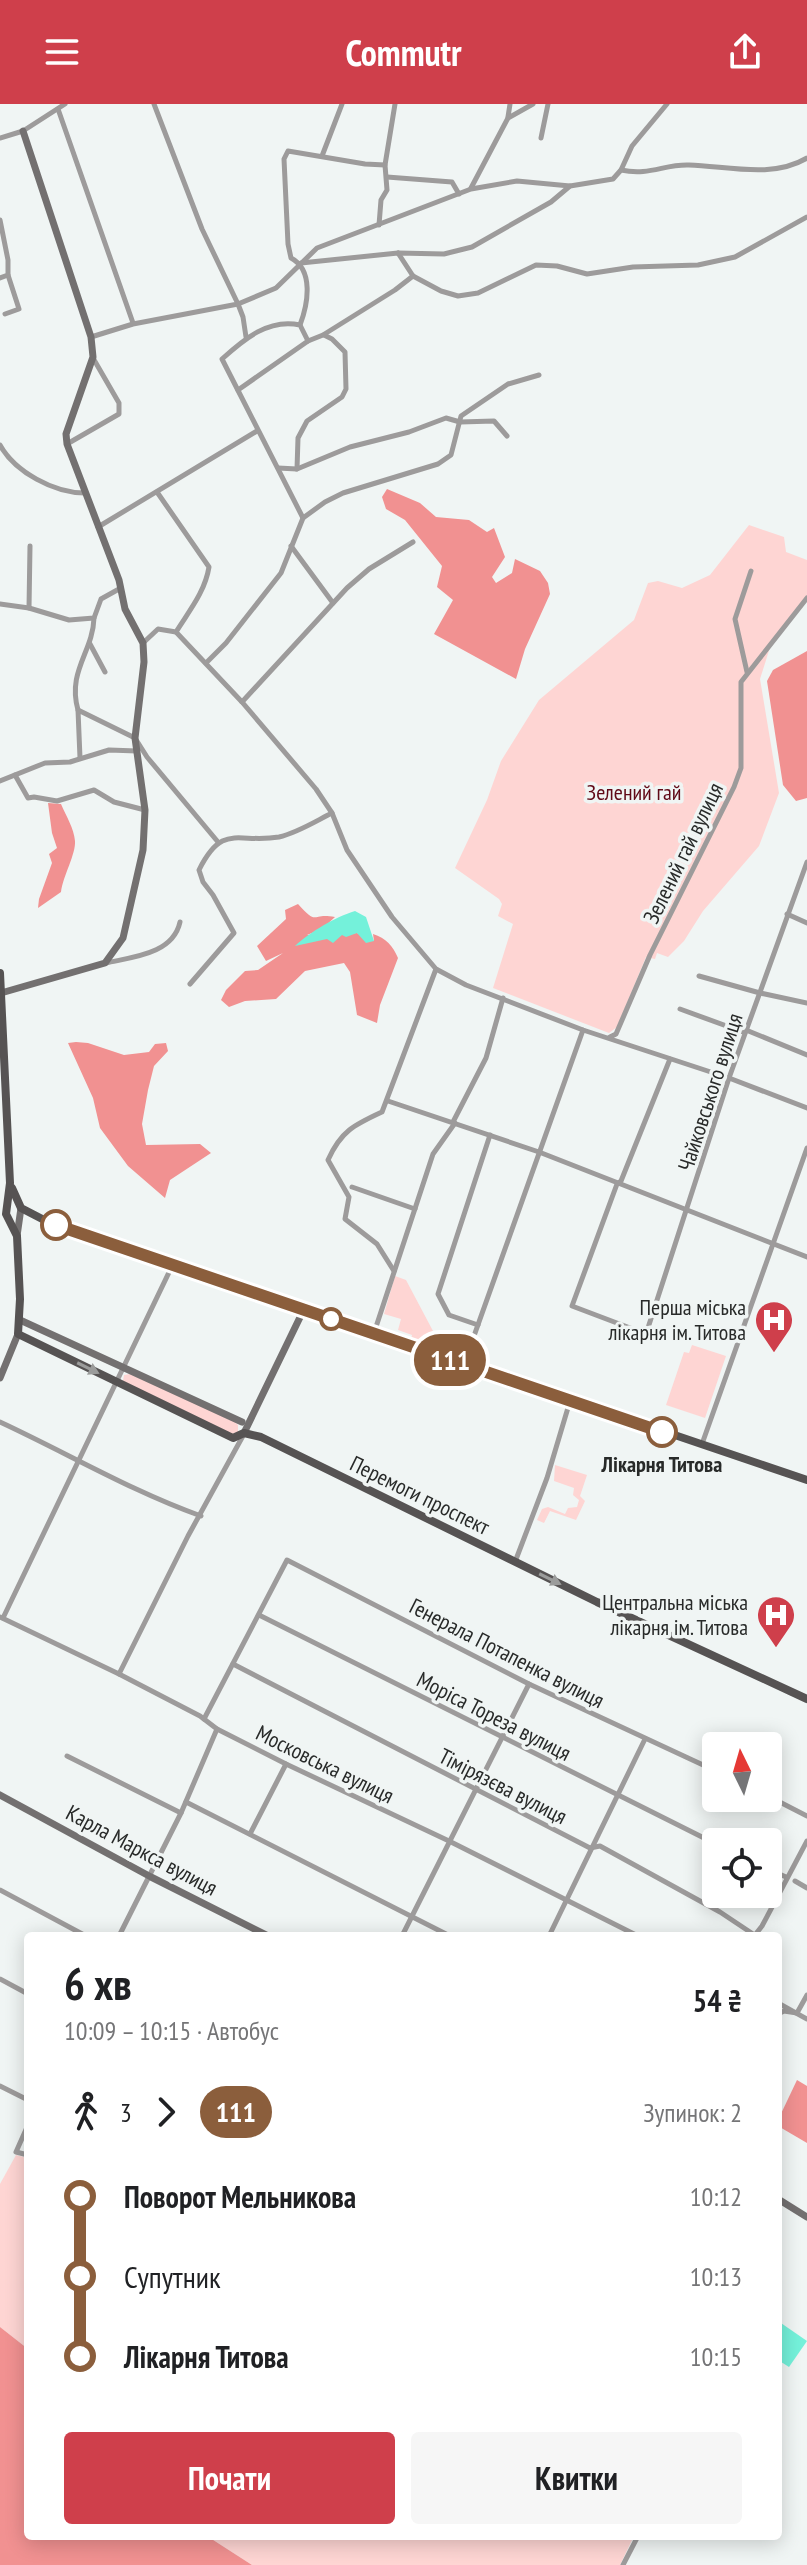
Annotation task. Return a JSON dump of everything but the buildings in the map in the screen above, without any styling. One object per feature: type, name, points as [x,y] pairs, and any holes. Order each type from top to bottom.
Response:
[{"type":"main road","points":[[0,973],[10,1183],[5,1212],[17,1236],[18,1334]]},
{"type":"main road","points":[[10,1183],[20,1208],[48,1222],[807,1480]]},
{"type":"main road","name":"Перемоги проспект","points":[[18,1334],[233,1438],[244,1433],[261,1437],[515,1562],[807,1699]]},
{"type":"street","points":[[0,138],[23,131],[65,104]]},
{"type":"street","points":[[154,104],[202,229],[238,304],[246,337]]},
{"type":"street","points":[[322,156],[342,104]]},
{"type":"street","points":[[379,225],[381,200],[387,190],[385,165],[395,104]]},
{"type":"street","points":[[471,189],[508,118],[510,104]]},
{"type":"street","points":[[508,118],[533,104]]},
{"type":"street","points":[[541,138],[548,104]]},
{"type":"street","points":[[91,337],[133,324],[238,304],[276,288],[317,248],[471,189],[517,181],[570,186],[613,179],[621,170],[632,146],[667,104]]},
{"type":"street","points":[[58,109],[133,324]]},
{"type":"street","points":[[23,131],[91,337],[93,357],[119,403],[119,414],[67,444]]},
{"type":"street","points":[[385,165],[288,151],[284,159],[291,258],[301,263],[398,253],[444,254],[472,247],[551,202],[570,186]]},
{"type":"street","points":[[621,170],[639,174],[687,165],[719,169],[780,168],[807,158]]},
{"type":"street","points":[[387,177],[452,182],[459,194]]},
{"type":"street","points":[[398,253],[413,276],[458,296],[478,293],[536,265],[557,266],[587,274],[633,267],[698,265],[735,257],[807,217]]},
{"type":"street","points":[[0,220],[8,275],[19,309],[5,314]]},
{"type":"street","points":[[301,263],[307,291],[305,313],[300,325],[308,341]]},
{"type":"street","points":[[0,278],[8,275]]},
{"type":"street","points":[[238,390],[308,341],[323,335],[413,276]]},
{"type":"street","points":[[300,325],[285,322],[246,337],[222,359],[303,518]]},
{"type":"street","points":[[297,469],[298,438],[307,421],[342,397],[346,389],[345,352],[323,335]]},
{"type":"street","points":[[93,357],[66,433],[67,444],[119,580],[125,609],[143,643],[144,662],[135,738],[145,810],[141,866],[123,938],[105,963]]},
{"type":"street","points":[[206,663],[226,643],[281,573],[303,518],[343,493],[438,464],[451,455],[461,416],[508,384],[539,375]]},
{"type":"street","points":[[278,468],[297,469],[350,447],[409,432],[446,418],[460,422],[494,421],[507,436]]},
{"type":"street","points":[[98,527],[257,431]]},
{"type":"street","points":[[0,445],[23,471],[73,493],[86,493]]},
{"type":"street","points":[[157,492],[209,567],[197,600],[176,632]]},
{"type":"street","points":[[242,702],[333,603],[369,569],[413,542]]},
{"type":"street","points":[[29,608],[30,546]]},
{"type":"street","points":[[291,546],[333,603]]},
{"type":"street","points":[[747,673],[735,619],[751,571]]},
{"type":"street","points":[[80,758],[75,698],[77,672],[101,599],[119,589]]},
{"type":"street","name":"Зелений гай вулиця","points":[[610,1037],[616,1034],[650,955],[734,787],[741,768],[741,682],[807,598]]},
{"type":"street","points":[[0,604],[29,608],[69,620],[94,618]]},
{"type":"street","points":[[143,643],[158,629],[176,632],[242,702],[316,789],[332,813],[347,850],[392,917],[436,969],[466,985],[583,1030],[729,1078],[807,1108]]},
{"type":"street","points":[[89,643],[105,672]]},
{"type":"street","points":[[78,710],[135,738],[147,757],[218,842]]},
{"type":"street","points":[[0,781],[45,763],[70,762],[118,748],[137,751]]},
{"type":"street","points":[[15,775],[28,798],[57,801],[94,790],[114,802],[145,810]]},
{"type":"street","points":[[190,984],[234,933],[199,870],[218,842],[238,836],[262,839],[284,836],[332,813]]},
{"type":"street","name":"Чайковського вулиця","points":[[617,1184],[572,1306],[646,1334],[729,1078],[807,864]]},
{"type":"street","points":[[787,914],[807,923]]},
{"type":"street","points":[[1,999],[165,946],[174,938],[180,922]]},
{"type":"street","points":[[394,1271],[377,1244],[345,1219],[349,1197],[328,1160],[334,1146],[353,1125],[382,1112],[436,969]]},
{"type":"street","points":[[699,976],[807,1003]]},
{"type":"street","points":[[374,1334],[433,1154],[454,1122],[486,1058],[503,998]]},
{"type":"street","points":[[680,1009],[743,1032],[746,1030],[807,1055]]},
{"type":"street","points":[[464,1365],[583,1030]]},
{"type":"street","points":[[617,1184],[621,1181],[670,1059]]},
{"type":"street","points":[[388,1101],[539,1152],[807,1257]]},
{"type":"street","points":[[478,1325],[449,1315],[438,1294],[490,1135]]},
{"type":"street","points":[[702,1445],[807,1148]]},
{"type":"street","points":[[352,1187],[415,1209]]},
{"type":"street","points":[[17,1236],[22,1215],[20,1208],[14,1204],[5,1212],[12,1221],[19,1219]]},
{"type":"street","points":[[1,1618],[173,1264]]},
{"type":"street","points":[[119,1674],[188,1536],[253,1417],[304,1309]]},
{"type":"street","points":[[20,1320],[242,1422],[253,1417]]},
{"type":"street","points":[[0,1378],[18,1334]]},
{"type":"street","points":[[515,1562],[547,1478],[570,1401]]},
{"type":"street","points":[[0,1422],[155,1500],[201,1516]]},
{"type":"street","points":[[242,1422],[244,1433]]},
{"type":"street","name":"Генерала Потапенка вулиця","points":[[259,1615],[287,1560],[529,1684],[702,1765]]},
{"type":"street","points":[[204,1719],[259,1615]]},
{"type":"street","name":"Моріса Тореза вулиця","points":[[259,1615],[702,1837]]},
{"type":"street","name":"Московська вулиця","points":[[1,1618],[119,1674],[286,1764],[449,1841],[629,1932]]},
{"type":"street","name":"Тімірязєва вулиця","points":[[233,1664],[475,1790],[593,1848],[600,1846],[720,1912],[750,1932]]},
{"type":"street","points":[[404,1932],[529,1684]]},
{"type":"street","points":[[121,1932],[151,1877],[217,1729]]},
{"type":"street","points":[[551,1932],[645,1739]]},
{"type":"street","points":[[67,1756],[181,1813]]},
{"type":"street","points":[[250,1834],[286,1764]]},
{"type":"street","name":"Карла Маркса вулиця","points":[[0,1795],[260,1932]]},
{"type":"street","points":[[186,1802],[442,1932]]},
{"type":"street","points":[[782,1803],[807,1816]]},
{"type":"street","points":[[758,1932],[807,1841]]},
{"type":"street","points":[[782,1875],[786,1877]]},
{"type":"street","points":[[795,1881],[807,1888]]},
{"type":"street","points":[[0,1890],[79,1932]]},
{"type":"street","points":[[0,1979],[24,1992]]},
{"type":"street","points":[[797,2013],[807,1995]]},
{"type":"street","points":[[782,2005],[807,2019]]},
{"type":"street","points":[[782,2012],[797,2013]]},
{"type":"street","points":[[0,2086],[24,2098]]},
{"type":"street","points":[[24,2134],[16,2152],[24,2154]]},
{"type":"street","points":[[782,2201],[807,2217]]},
{"type":"street","points":[[623,2565],[636,2540]]},
{"type":"green space","name":"Зелений гай","points":[[749,525],[784,537],[786,552],[807,560],[807,596],[773,638],[760,679],[779,793],[759,846],[668,957],[657,953],[655,959],[646,957],[617,1027],[609,1033],[493,988],[513,924],[498,916],[502,904],[499,899],[455,868],[487,800],[501,761],[539,700],[634,620],[648,583],[658,581],[682,588],[710,575]]},
{"type":"green space","points":[[395,1276],[406,1280],[433,1331],[468,1345],[463,1359],[411,1340],[412,1335],[398,1330],[401,1319],[384,1314]]},
{"type":"green space","points":[[692,1345],[726,1356],[705,1418],[666,1405],[684,1352],[689,1353]]},
{"type":"green space","points":[[130,1374],[234,1421],[238,1432],[232,1434],[123,1381],[124,1375]]},
{"type":"green space","points":[[555,1465],[587,1475],[580,1496],[585,1501],[576,1520],[550,1511],[544,1523],[537,1520],[542,1509],[548,1507],[565,1514],[568,1508],[577,1507],[579,1500],[573,1495],[574,1488],[554,1481]]},
{"type":"green space","points":[[16,2155],[24,2157],[24,2346],[0,2327],[0,2184]]},
{"type":"green space","points":[[213,2540],[632,2540],[620,2565],[252,2565]]},
{"type":"shaded area","points":[[387,489],[420,503],[436,517],[469,520],[487,532],[494,528],[505,557],[492,577],[496,583],[512,573],[515,559],[540,571],[548,583],[550,594],[525,649],[516,679],[434,634],[453,600],[437,587],[442,566],[405,520],[386,509],[382,497]]},
{"type":"shaded area","points":[[807,651],[807,798],[796,801],[783,785],[767,681],[773,670]]},
{"type":"shaded area","points":[[48,803],[61,804],[73,831],[75,846],[61,892],[38,908],[52,863],[49,854],[57,848]]},
{"type":"shaded area","points":[[298,904],[312,917],[335,917],[322,929],[307,935],[357,933],[374,941],[373,934],[385,940],[394,950],[398,958],[380,1005],[377,1023],[357,1015],[350,972],[344,963],[305,971],[276,999],[245,1001],[229,1007],[221,1000],[226,990],[245,971],[258,970],[283,953],[266,961],[257,946],[286,919],[285,910]]},
{"type":"shaded area","points":[[355,911],[366,917],[374,941],[366,943],[357,933],[346,937],[342,935],[333,943],[327,939],[295,946],[323,926]]},
{"type":"shaded area","points":[[76,1042],[124,1055],[149,1052],[155,1044],[166,1043],[168,1051],[154,1066],[148,1090],[142,1124],[146,1145],[200,1144],[211,1153],[170,1180],[165,1198],[128,1166],[100,1128],[93,1098],[68,1043]]},
{"type":"shaded area","points":[[797,2080],[807,2086],[807,2143],[782,2128],[782,2112]]},
{"type":"shaded area","points":[[782,2324],[807,2341],[789,2367],[782,2363]]},
{"type":"shaded area","points":[[0,2327],[24,2346],[24,2540],[213,2540],[252,2565],[0,2565]]},
{"type":"bus line","name":"111","points":[[56,1225],[662,1432]]},
{"type":"place","name":"Перша міська лікарня ім. Титова","points":[[774,1354]]},
{"type":"place","name":"Лікарня Титова","points":[[662,1432]]},
{"type":"place","name":"Центральна міська лікарня ім. Титова","points":[[776,1649]]}]
